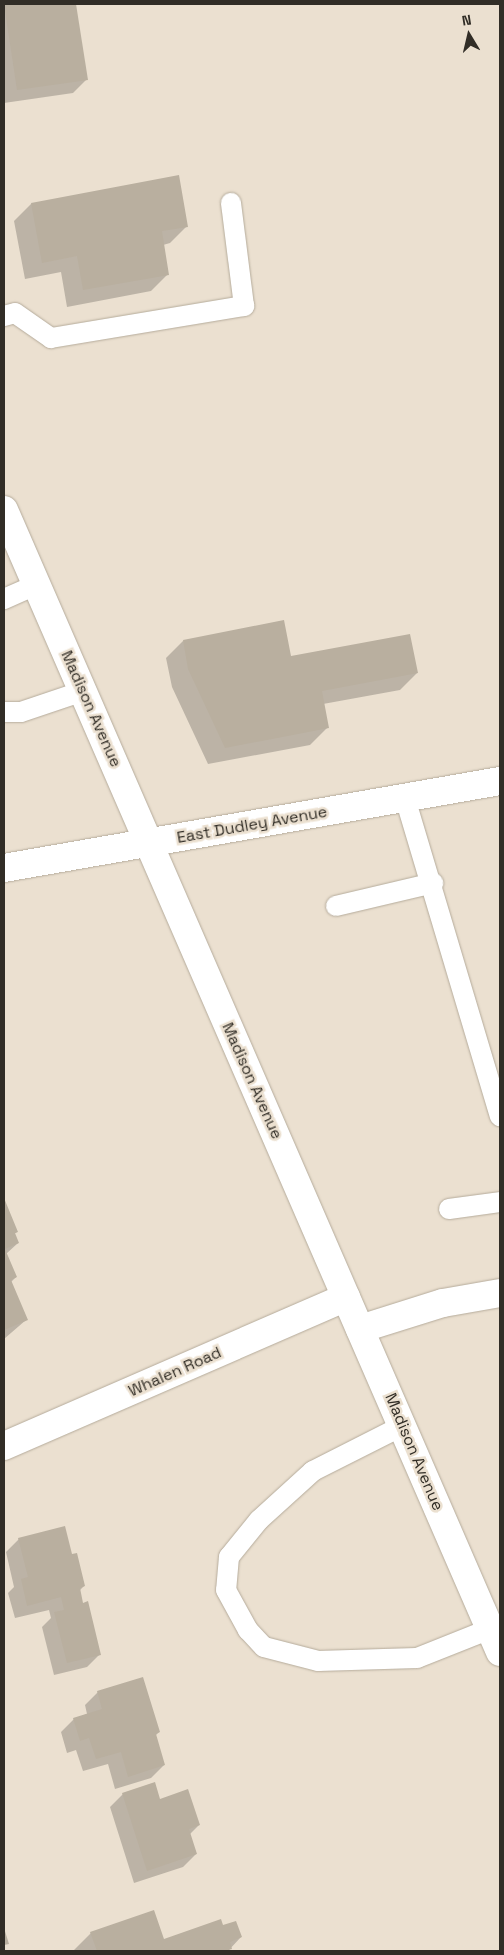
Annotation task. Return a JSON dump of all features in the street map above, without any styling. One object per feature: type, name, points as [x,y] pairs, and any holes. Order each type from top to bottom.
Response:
[{"type":"main road","name":"Madison Avenue","points":[[4,510],[495,1640]]},
{"type":"main road","name":"East Dudley Avenue","points":[[4,868],[500,781]]},
{"type":"main road","points":[[360,1329],[443,1303],[500,1293]]},
{"type":"main road","name":"Whalen Road","points":[[4,1446],[346,1297]]},
{"type":"lane","points":[[4,316],[15,313],[51,338],[244,306],[231,203]]},
{"type":"lane","points":[[4,599],[36,585]]},
{"type":"lane","points":[[4,712],[21,712],[83,691]]},
{"type":"lane","points":[[405,798],[433,883],[500,1116]]},
{"type":"lane","points":[[336,906],[433,883]]},
{"type":"lane","points":[[449,1209],[500,1202]]},
{"type":"lane","points":[[402,1426],[313,1471],[259,1520],[228,1557],[226,1590],[248,1630],[264,1647],[318,1661],[417,1658],[495,1640]]},
{"type":"building","points":[[4,4],[76,4],[88,80],[17,90]]},
{"type":"building","points":[[179,175],[188,227],[162,231],[169,275],[83,290],[77,256],[42,263],[31,203]]},
{"type":"building","points":[[284,620],[291,656],[410,634],[418,673],[322,691],[329,728],[225,748],[188,669],[183,640]]},
{"type":"building","points":[[4,1198],[18,1232],[15,1233],[19,1243],[5,1249],[17,1277],[11,1280],[28,1320],[4,1330]]},
{"type":"building","points":[[65,1526],[72,1554],[77,1553],[85,1586],[80,1588],[83,1603],[88,1601],[101,1655],[67,1663],[54,1612],[64,1610],[61,1597],[27,1606],[21,1579],[28,1577],[18,1538]]},
{"type":"building","points":[[143,1677],[160,1732],[156,1734],[165,1765],[128,1777],[121,1752],[96,1759],[89,1738],[80,1741],[73,1718],[102,1709],[97,1691]]},
{"type":"building","points":[[155,1782],[160,1799],[188,1789],[200,1825],[189,1829],[197,1854],[147,1871],[122,1793]]},
{"type":"building","points":[[154,1910],[164,1939],[221,1919],[223,1925],[236,1921],[242,1937],[230,1942],[232,1949],[225,1951],[97,1951],[90,1932]]},
{"type":"building","points":[[4,1928],[9,1944],[4,1945]]}]
